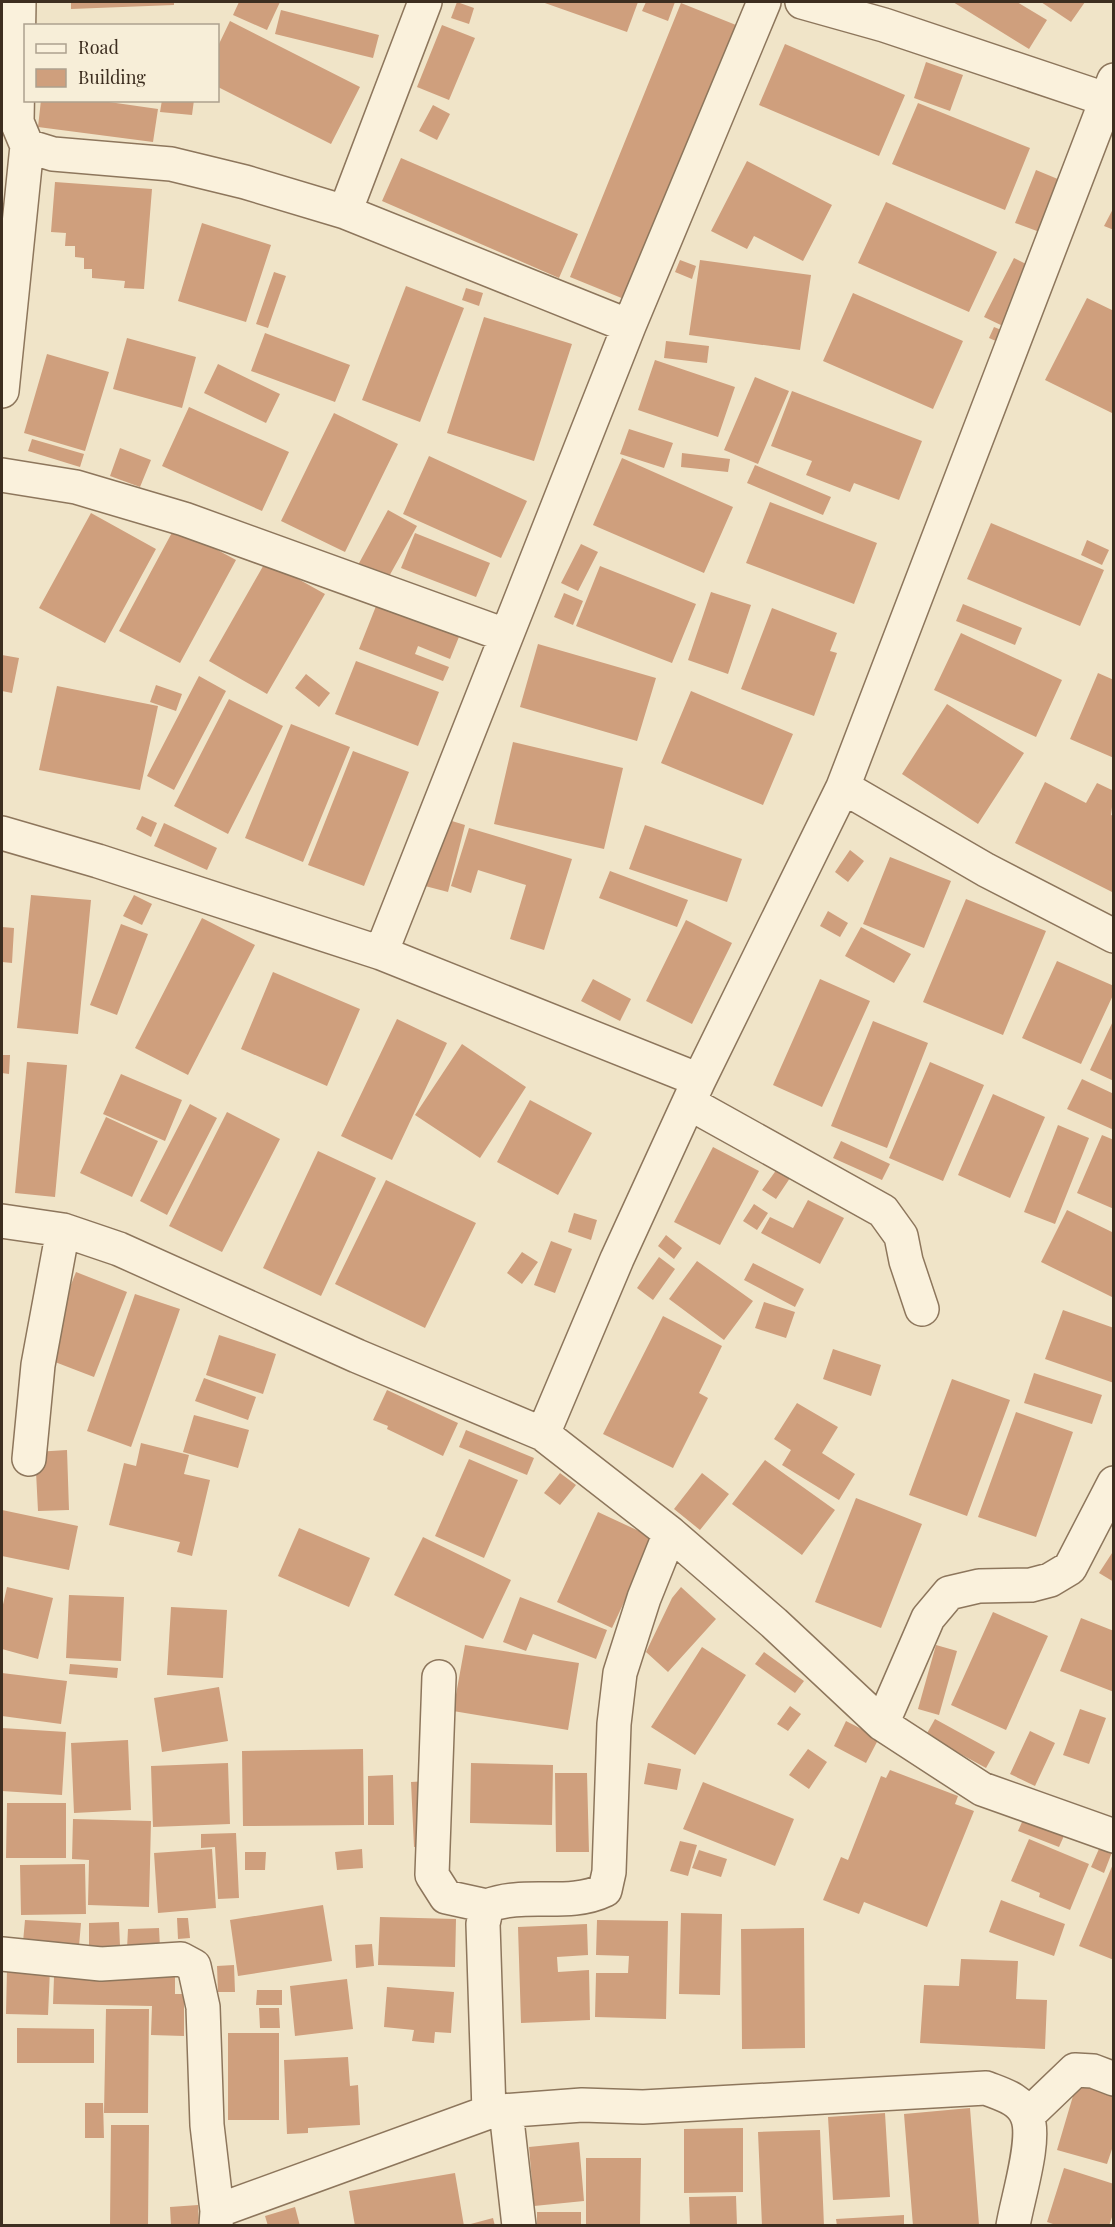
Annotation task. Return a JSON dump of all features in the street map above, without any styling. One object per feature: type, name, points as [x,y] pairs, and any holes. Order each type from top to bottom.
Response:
[{"type":"street","points":[[2,391],[27,146],[17,123],[19,2]]},
{"type":"street","points":[[345,212],[425,2]]},
{"type":"street","points":[[381,953],[629,326],[764,2]]},
{"type":"street","points":[[543,1434],[617,1259],[694,1092],[843,788],[1044,268],[1109,89],[801,2]]},
{"type":"street","points":[[27,146],[53,154],[171,164],[245,182],[345,212],[629,326]]},
{"type":"street","points":[[2,475],[76,487],[184,519],[505,635]]},
{"type":"street","points":[[843,788],[986,870],[1113,936]]},
{"type":"street","points":[[2,833],[98,861],[381,953],[694,1092],[883,1211],[901,1236],[906,1261],[922,1309]]},
{"type":"street","points":[[2,1221],[63,1230],[119,1248],[346,1351],[543,1434],[670,1533],[774,1623],[882,1724],[982,1789],[1113,1836]]},
{"type":"street","points":[[29,1459],[38,1365],[63,1230]]},
{"type":"street","points":[[882,1724],[928,1618],[949,1593],[979,1586],[1031,1585],[1050,1580],[1070,1568],[1113,1483]]},
{"type":"street","points":[[439,1677],[432,1875],[446,1897],[488,1906],[503,1900],[588,1898],[604,1890],[609,1872],[614,1724],[620,1673],[644,1598],[670,1533]]},
{"type":"street","points":[[488,1906],[483,1924],[497,2111],[519,2226]]},
{"type":"street","points":[[2,1954],[101,1964],[181,1959],[194,1966],[203,2007],[207,2125],[217,2218],[497,2111],[582,2105],[643,2107],[986,2088],[1011,2097],[1028,2116],[1029,2150],[1013,2226]]},
{"type":"street","points":[[1028,2116],[1075,2070],[1093,2071],[1113,2079]]},
{"type":"building","points":[[71,2],[174,2],[174,5],[71,9]]},
{"type":"building","points":[[239,2],[280,2],[267,30],[233,15]]},
{"type":"building","points":[[457,2],[474,8],[469,24],[451,18]]},
{"type":"building","points":[[542,2],[638,2],[627,32]]},
{"type":"building","points":[[646,2],[675,2],[668,21],[642,11]]},
{"type":"building","points":[[953,2],[1017,2],[1047,20],[1029,49]]},
{"type":"building","points":[[1041,2],[1085,2],[1071,22]]},
{"type":"building","points":[[681,3],[736,25],[624,299],[570,277]]},
{"type":"building","points":[[281,10],[379,35],[373,58],[275,34]]},
{"type":"building","points":[[230,21],[360,87],[331,144],[219,88],[219,44]]},
{"type":"building","points":[[442,25],[475,38],[449,100],[417,87]]},
{"type":"building","points":[[785,44],[905,95],[879,156],[759,105]]},
{"type":"building","points":[[926,62],[963,75],[950,111],[914,98]]},
{"type":"building","points":[[41,102],[109,102],[158,109],[153,142],[38,127]]},
{"type":"building","points":[[162,102],[194,102],[192,115],[160,112]]},
{"type":"building","points":[[918,103],[1030,148],[1005,210],[892,164]]},
{"type":"building","points":[[433,105],[450,114],[437,140],[419,131]]},
{"type":"building","points":[[401,158],[578,234],[559,278],[382,201]]},
{"type":"building","points":[[747,161],[832,205],[803,261],[754,236],[747,249],[711,231]]},
{"type":"building","points":[[1036,170],[1065,182],[1045,234],[1015,223]]},
{"type":"building","points":[[55,182],[152,189],[144,289],[124,288],[125,281],[92,278],[92,269],[84,269],[84,258],[75,257],[75,246],[65,246],[66,233],[51,232]]},
{"type":"building","points":[[886,202],[997,252],[969,312],[858,263]]},
{"type":"building","points":[[1114,207],[1114,230],[1104,226]]},
{"type":"building","points":[[202,223],[271,245],[246,322],[178,301]]},
{"type":"building","points":[[1014,258],[1034,268],[1005,327],[984,317]]},
{"type":"building","points":[[680,260],[696,266],[692,279],[675,272]]},
{"type":"building","points":[[700,260],[811,275],[800,350],[689,335]]},
{"type":"building","points":[[274,272],[286,276],[268,328],[256,324]]},
{"type":"building","points":[[406,286],[464,308],[420,422],[362,400]]},
{"type":"building","points":[[466,288],[483,293],[479,306],[462,300]]},
{"type":"building","points":[[853,293],[963,341],[933,409],[823,361]]},
{"type":"building","points":[[1087,298],[1114,311],[1114,414],[1045,380]]},
{"type":"building","points":[[484,317],[572,344],[534,461],[447,433]]},
{"type":"building","points":[[994,327],[1011,334],[1005,345],[989,338]]},
{"type":"building","points":[[265,333],[350,365],[335,402],[251,371]]},
{"type":"building","points":[[127,338],[196,357],[182,408],[113,389]]},
{"type":"building","points":[[666,341],[709,346],[707,363],[664,358]]},
{"type":"building","points":[[47,354],[109,372],[85,451],[24,433]]},
{"type":"building","points":[[655,360],[735,387],[718,437],[638,410]]},
{"type":"building","points":[[218,364],[280,394],[266,423],[204,393]]},
{"type":"building","points":[[755,377],[789,391],[758,464],[724,450]]},
{"type":"building","points":[[792,391],[922,441],[899,500],[854,483],[850,492],[806,475],[812,461],[771,446]]},
{"type":"building","points":[[189,407],[289,452],[262,511],[162,466]]},
{"type":"building","points":[[334,413],[398,444],[345,552],[281,521]]},
{"type":"building","points":[[629,429],[673,443],[664,468],[620,454]]},
{"type":"building","points":[[32,439],[84,454],[80,467],[28,451]]},
{"type":"building","points":[[120,448],[151,460],[140,487],[110,476]]},
{"type":"building","points":[[682,453],[730,459],[728,472],[681,467]]},
{"type":"building","points":[[429,456],[527,501],[501,558],[403,514]]},
{"type":"building","points":[[622,458],[733,507],[704,573],[593,525]]},
{"type":"building","points":[[755,465],[831,497],[823,515],[747,483]]},
{"type":"building","points":[[770,502],[877,543],[854,604],[746,563]]},
{"type":"building","points":[[388,510],[417,526],[387,580],[358,565]]},
{"type":"building","points":[[91,513],[156,549],[105,643],[39,608]]},
{"type":"building","points":[[991,523],[1104,570],[1080,626],[967,579]]},
{"type":"building","points":[[175,527],[236,560],[180,663],[119,631]]},
{"type":"building","points":[[415,533],[490,563],[476,597],[401,568]]},
{"type":"building","points":[[1087,540],[1109,550],[1102,565],[1081,555]]},
{"type":"building","points":[[581,544],[598,552],[578,591],[561,583]]},
{"type":"building","points":[[266,561],[325,594],[267,694],[209,661]]},
{"type":"building","points":[[600,566],[696,604],[672,663],[576,626]]},
{"type":"building","points":[[382,591],[465,622],[450,659],[418,646],[415,654],[449,667],[443,681],[359,649]]},
{"type":"building","points":[[711,592],[751,605],[728,674],[688,660]]},
{"type":"building","points":[[564,593],[583,601],[573,625],[554,617]]},
{"type":"building","points":[[963,604],[1022,628],[1015,645],[956,621]]},
{"type":"building","points":[[772,608],[837,633],[830,651],[837,653],[814,716],[741,689]]},
{"type":"building","points":[[961,633],[1062,680],[1036,737],[934,690]]},
{"type":"building","points":[[538,644],[656,678],[637,741],[520,707]]},
{"type":"building","points":[[2,655],[19,658],[12,693],[2,691]]},
{"type":"building","points":[[356,661],[439,692],[418,746],[335,714]]},
{"type":"building","points":[[1098,673],[1114,680],[1114,758],[1070,739]]},
{"type":"building","points":[[306,674],[330,693],[319,707],[295,688]]},
{"type":"building","points":[[199,676],[226,691],[174,790],[147,776]]},
{"type":"building","points":[[156,685],[182,694],[176,711],[150,702]]},
{"type":"building","points":[[57,686],[158,706],[140,790],[39,770]]},
{"type":"building","points":[[691,691],[793,734],[763,805],[661,763]]},
{"type":"building","points":[[229,699],[283,726],[228,834],[174,806]]},
{"type":"building","points":[[947,704],[1024,753],[978,824],[902,774]]},
{"type":"building","points":[[291,724],[350,747],[303,862],[245,838]]},
{"type":"building","points":[[513,742],[623,768],[604,849],[494,824]]},
{"type":"building","points":[[353,751],[409,772],[364,886],[308,865]]},
{"type":"building","points":[[1045,782],[1086,803],[1097,783],[1114,791],[1111,815],[1114,816],[1114,893],[1015,843]]},
{"type":"building","points":[[142,816],[157,823],[151,837],[136,829]]},
{"type":"building","points":[[442,818],[465,825],[448,892],[425,886]]},
{"type":"building","points":[[164,823],[217,848],[207,870],[154,846]]},
{"type":"building","points":[[645,825],[742,859],[727,902],[629,869]]},
{"type":"building","points":[[469,828],[572,859],[544,950],[510,939],[526,885],[478,870],[471,893],[451,886]]},
{"type":"building","points":[[850,850],[864,861],[848,882],[835,872]]},
{"type":"building","points":[[890,857],[951,881],[924,948],[863,924]]},
{"type":"building","points":[[610,871],[688,900],[677,927],[599,898]]},
{"type":"building","points":[[31,895],[91,900],[78,1034],[17,1028]]},
{"type":"building","points":[[134,895],[152,904],[142,925],[123,916]]},
{"type":"building","points":[[966,899],[1046,931],[1003,1035],[923,1002]]},
{"type":"building","points":[[828,911],[848,923],[840,937],[820,926]]},
{"type":"building","points":[[202,918],[255,945],[188,1075],[135,1048]]},
{"type":"building","points":[[686,920],[732,943],[692,1024],[646,1001]]},
{"type":"building","points":[[121,924],[148,934],[117,1015],[90,1005]]},
{"type":"building","points":[[2,927],[14,928],[12,963],[2,962]]},
{"type":"building","points":[[861,927],[911,954],[894,983],[845,956]]},
{"type":"building","points":[[1057,961],[1114,986],[1114,993],[1081,1064],[1022,1038]]},
{"type":"building","points":[[273,972],[360,1009],[327,1086],[241,1049]]},
{"type":"building","points":[[593,979],[631,999],[620,1021],[581,1001]]},
{"type":"building","points":[[820,979],[870,1001],[822,1107],[773,1085]]},
{"type":"building","points":[[397,1019],[447,1043],[392,1160],[341,1136]]},
{"type":"building","points":[[1114,1019],[1114,1081],[1090,1070]]},
{"type":"building","points":[[873,1021],[928,1043],[887,1148],[831,1126]]},
{"type":"building","points":[[462,1044],[526,1087],[480,1158],[415,1115]]},
{"type":"building","points":[[2,1055],[10,1055],[9,1074],[2,1073]]},
{"type":"building","points":[[27,1062],[67,1065],[55,1197],[15,1193]]},
{"type":"building","points":[[930,1062],[984,1085],[943,1181],[889,1158]]},
{"type":"building","points":[[121,1074],[182,1100],[165,1141],[103,1114]]},
{"type":"building","points":[[1082,1079],[1114,1094],[1114,1130],[1067,1109]]},
{"type":"building","points":[[993,1094],[1045,1117],[1010,1198],[958,1175]]},
{"type":"building","points":[[530,1100],[592,1133],[558,1195],[497,1162]]},
{"type":"building","points":[[190,1104],[217,1118],[167,1215],[140,1201]]},
{"type":"building","points":[[227,1112],[280,1139],[222,1252],[169,1226]]},
{"type":"building","points":[[106,1117],[158,1141],[132,1197],[80,1173]]},
{"type":"building","points":[[1058,1125],[1089,1138],[1055,1224],[1024,1212]]},
{"type":"building","points":[[1102,1135],[1114,1140],[1114,1209],[1077,1193]]},
{"type":"building","points":[[841,1141],[890,1164],[882,1180],[833,1158]]},
{"type":"building","points":[[713,1147],[759,1171],[720,1245],[674,1222]]},
{"type":"building","points":[[318,1151],[376,1178],[321,1296],[263,1268]]},
{"type":"building","points":[[777,1169],[790,1178],[776,1199],[762,1190]]},
{"type":"building","points":[[386,1180],[476,1223],[425,1328],[335,1284]]},
{"type":"building","points":[[808,1200],[844,1218],[820,1264],[761,1233],[770,1217],[793,1228]]},
{"type":"building","points":[[754,1204],[768,1213],[757,1230],[743,1221]]},
{"type":"building","points":[[1067,1210],[1114,1233],[1114,1298],[1041,1262]]},
{"type":"building","points":[[574,1213],[597,1220],[591,1240],[568,1232]]},
{"type":"building","points":[[666,1235],[682,1248],[674,1259],[658,1246]]},
{"type":"building","points":[[551,1241],[572,1249],[555,1293],[534,1285]]},
{"type":"building","points":[[522,1252],[538,1262],[522,1284],[507,1273]]},
{"type":"building","points":[[659,1257],[675,1269],[653,1300],[637,1288]]},
{"type":"building","points":[[697,1261],[753,1301],[724,1340],[669,1299]]},
{"type":"building","points":[[753,1263],[804,1289],[795,1307],[744,1280]]},
{"type":"building","points":[[76,1272],[127,1292],[94,1377],[42,1357]]},
{"type":"building","points":[[135,1294],[180,1309],[131,1447],[87,1431]]},
{"type":"building","points":[[764,1302],[795,1312],[786,1338],[755,1328]]},
{"type":"building","points":[[1063,1310],[1114,1328],[1114,1383],[1045,1359]]},
{"type":"building","points":[[663,1316],[722,1346],[699,1393],[708,1398],[673,1468],[603,1434]]},
{"type":"building","points":[[219,1335],[276,1354],[263,1394],[206,1375]]},
{"type":"building","points":[[833,1349],[881,1365],[871,1396],[823,1379]]},
{"type":"building","points":[[1034,1373],[1102,1395],[1092,1424],[1024,1403]]},
{"type":"building","points":[[204,1378],[256,1397],[248,1420],[195,1401]]},
{"type":"building","points":[[952,1379],[1010,1400],[967,1516],[909,1495]]},
{"type":"building","points":[[387,1390],[458,1423],[443,1456],[373,1420]]},
{"type":"building","points":[[797,1403],[838,1427],[822,1453],[855,1474],[839,1500],[782,1465],[791,1450],[774,1439]]},
{"type":"building","points":[[1016,1412],[1073,1432],[1036,1537],[978,1517]]},
{"type":"building","points":[[194,1415],[249,1430],[238,1468],[183,1452]]},
{"type":"building","points":[[466,1430],[534,1458],[527,1475],[459,1447]]},
{"type":"building","points":[[141,1443],[189,1455],[184,1474],[210,1480],[192,1556],[177,1552],[180,1542],[109,1525],[124,1463],[136,1466]]},
{"type":"building","points":[[67,1450],[69,1510],[38,1511],[35,1452]]},
{"type":"building","points":[[469,1459],[518,1480],[484,1558],[435,1536]]},
{"type":"building","points":[[765,1460],[835,1510],[802,1555],[732,1504]]},
{"type":"building","points":[[560,1473],[576,1485],[560,1505],[544,1493]]},
{"type":"building","points":[[702,1473],[729,1494],[700,1530],[674,1509]]},
{"type":"building","points":[[856,1498],[922,1524],[881,1628],[815,1602]]},
{"type":"building","points":[[2,1510],[78,1526],[69,1570],[2,1556]]},
{"type":"building","points":[[598,1512],[654,1538],[612,1628],[557,1602]]},
{"type":"building","points":[[299,1528],[370,1558],[349,1607],[278,1576]]},
{"type":"building","points":[[423,1537],[511,1580],[483,1639],[394,1595]]},
{"type":"building","points":[[1114,1550],[1114,1582],[1099,1573]]},
{"type":"building","points":[[7,1587],[53,1598],[38,1659],[2,1649],[2,1609]]},
{"type":"building","points":[[681,1587],[716,1619],[668,1672],[646,1652],[672,1598]]},
{"type":"building","points":[[69,1595],[124,1597],[121,1661],[66,1658]]},
{"type":"building","points":[[520,1597],[607,1630],[596,1659],[533,1634],[526,1651],[503,1642]]},
{"type":"building","points":[[171,1607],[227,1610],[223,1678],[167,1675]]},
{"type":"building","points":[[993,1612],[1048,1636],[1006,1730],[951,1705]]},
{"type":"building","points":[[1081,1618],[1114,1631],[1114,1692],[1060,1671]]},
{"type":"building","points":[[465,1645],[579,1663],[568,1730],[453,1711]]},
{"type":"building","points":[[936,1645],[957,1651],[939,1715],[918,1709]]},
{"type":"building","points":[[702,1647],[746,1675],[695,1755],[651,1727]]},
{"type":"building","points":[[764,1652],[804,1681],[795,1693],[755,1664]]},
{"type":"building","points":[[70,1664],[118,1668],[117,1678],[69,1674]]},
{"type":"building","points":[[2,1673],[67,1681],[61,1724],[2,1716]]},
{"type":"building","points":[[219,1687],[228,1741],[162,1752],[154,1698]]},
{"type":"building","points":[[790,1706],[801,1714],[788,1731],[777,1724]]},
{"type":"building","points":[[1080,1709],[1106,1718],[1089,1764],[1063,1755]]},
{"type":"building","points":[[935,1719],[995,1752],[986,1768],[926,1735]]},
{"type":"building","points":[[846,1721],[879,1738],[866,1763],[834,1746]]},
{"type":"building","points":[[2,1728],[66,1732],[62,1795],[2,1791]]},
{"type":"building","points":[[1030,1731],[1055,1743],[1035,1786],[1010,1774]]},
{"type":"building","points":[[128,1740],[131,1810],[74,1813],[71,1743]]},
{"type":"building","points":[[363,1749],[364,1825],[243,1826],[242,1751]]},
{"type":"building","points":[[808,1749],[827,1762],[809,1789],[789,1775]]},
{"type":"building","points":[[228,1763],[230,1824],[153,1827],[151,1766]]},
{"type":"building","points":[[471,1763],[553,1765],[552,1825],[470,1823]]},
{"type":"building","points":[[648,1763],[681,1769],[677,1790],[644,1784]]},
{"type":"building","points":[[890,1770],[958,1796],[955,1804],[974,1811],[927,1927],[864,1902],[859,1914],[823,1900],[841,1857],[848,1860],[881,1776],[886,1778]]},
{"type":"building","points":[[555,1773],[587,1773],[589,1852],[556,1852]]},
{"type":"building","points":[[393,1775],[394,1825],[368,1825],[368,1776]]},
{"type":"building","points":[[429,1781],[431,1846],[414,1847],[411,1782]]},
{"type":"building","points":[[703,1782],[794,1819],[775,1866],[683,1829]]},
{"type":"building","points":[[7,1803],[66,1803],[66,1858],[6,1858]]},
{"type":"building","points":[[1026,1813],[1067,1829],[1059,1847],[1018,1831]]},
{"type":"building","points":[[73,1819],[151,1821],[149,1907],[88,1905],[89,1860],[72,1859]]},
{"type":"building","points":[[236,1833],[239,1898],[218,1899],[215,1847],[201,1848],[201,1834]]},
{"type":"building","points":[[1029,1839],[1089,1864],[1070,1910],[1039,1897],[1040,1893],[1011,1881]]},
{"type":"building","points":[[680,1841],[697,1845],[688,1876],[670,1871]]},
{"type":"building","points":[[1102,1842],[1114,1847],[1104,1873],[1091,1867]]},
{"type":"building","points":[[212,1849],[216,1908],[158,1913],[154,1853]]},
{"type":"building","points":[[362,1849],[363,1868],[337,1870],[335,1852]]},
{"type":"building","points":[[699,1850],[727,1859],[721,1877],[692,1868]]},
{"type":"building","points":[[245,1852],[266,1852],[265,1870],[245,1870]]},
{"type":"building","points":[[85,1864],[86,1914],[21,1915],[20,1865]]},
{"type":"building","points":[[1114,1864],[1114,1960],[1079,1946]]},
{"type":"building","points":[[1001,1900],[1065,1924],[1054,1956],[989,1932]]},
{"type":"building","points":[[323,1905],[332,1961],[238,1976],[230,1920]]},
{"type":"building","points":[[681,1913],[722,1914],[720,1995],[679,1994]]},
{"type":"building","points":[[380,1917],[456,1919],[455,1967],[378,1965]]},
{"type":"building","points":[[177,1918],[188,1918],[190,1938],[178,1939]]},
{"type":"building","points":[[25,1920],[81,1923],[79,1946],[23,1942]]},
{"type":"building","points":[[597,1920],[668,1921],[666,2019],[595,2017],[596,1973],[628,1973],[629,1956],[596,1955]]},
{"type":"building","points":[[119,1922],[120,1946],[89,1948],[89,1923]]},
{"type":"building","points":[[587,1924],[588,1955],[557,1957],[558,1972],[589,1970],[590,2020],[521,2023],[518,1927]]},
{"type":"building","points":[[159,1928],[160,1948],[127,1949],[128,1929]]},
{"type":"building","points":[[804,1928],[805,2048],[742,2049],[741,1929]]},
{"type":"building","points":[[372,1944],[374,1966],[356,1968],[355,1945]]},
{"type":"building","points":[[961,1959],[1018,1961],[1016,1999],[1047,2000],[1045,2049],[920,2043],[924,1985],[959,1986]]},
{"type":"building","points":[[234,1965],[235,1992],[218,1992],[217,1966]]},
{"type":"building","points":[[7,1968],[50,1969],[48,2015],[6,2014]]},
{"type":"building","points":[[175,1970],[175,1994],[184,1994],[184,2036],[151,2035],[152,2006],[53,2004],[54,1977],[135,1978]]},
{"type":"building","points":[[347,1979],[353,2029],[295,2036],[290,1986]]},
{"type":"building","points":[[387,1987],[454,1992],[451,2033],[435,2032],[434,2043],[422,2042],[412,2041],[414,2030],[384,2027]]},
{"type":"building","points":[[257,1990],[282,1990],[282,2005],[256,2005]]},
{"type":"building","points":[[259,2008],[279,2008],[280,2028],[260,2028]]},
{"type":"building","points":[[106,2009],[149,2009],[148,2113],[104,2113]]},
{"type":"building","points":[[17,2028],[94,2029],[94,2063],[17,2063]]},
{"type":"building","points":[[228,2033],[279,2033],[279,2120],[228,2120]]},
{"type":"building","points":[[348,2057],[350,2086],[358,2085],[360,2125],[308,2128],[308,2133],[287,2134],[284,2060]]},
{"type":"building","points":[[1078,2079],[1114,2088],[1114,2143],[1107,2164],[1057,2150]]},
{"type":"building","points":[[85,2103],[103,2103],[104,2138],[85,2138]]},
{"type":"building","points":[[970,2108],[979,2225],[913,2226],[904,2114]]},
{"type":"building","points":[[885,2113],[890,2197],[833,2200],[828,2117]]},
{"type":"building","points":[[111,2125],[149,2125],[148,2226],[110,2226]]},
{"type":"building","points":[[743,2128],[743,2192],[684,2193],[684,2129]]},
{"type":"building","points":[[820,2130],[824,2226],[762,2226],[758,2132]]},
{"type":"building","points":[[579,2142],[584,2201],[534,2206],[529,2147]]},
{"type":"building","points":[[586,2158],[641,2158],[640,2226],[586,2226]]},
{"type":"building","points":[[1064,2168],[1114,2184],[1114,2211],[1109,2226],[1059,2226],[1047,2222]]},
{"type":"building","points":[[455,2173],[464,2226],[355,2226],[349,2191]]},
{"type":"building","points":[[736,2196],[737,2226],[690,2226],[689,2197]]},
{"type":"building","points":[[198,2205],[199,2226],[171,2226],[170,2207]]},
{"type":"building","points":[[295,2207],[300,2226],[268,2226],[265,2216]]},
{"type":"building","points":[[537,2212],[581,2212],[581,2226],[537,2226]]},
{"type":"building","points":[[904,2215],[904,2226],[837,2226],[836,2219]]},
{"type":"building","points":[[493,2218],[495,2226],[467,2226],[467,2225]]}]
